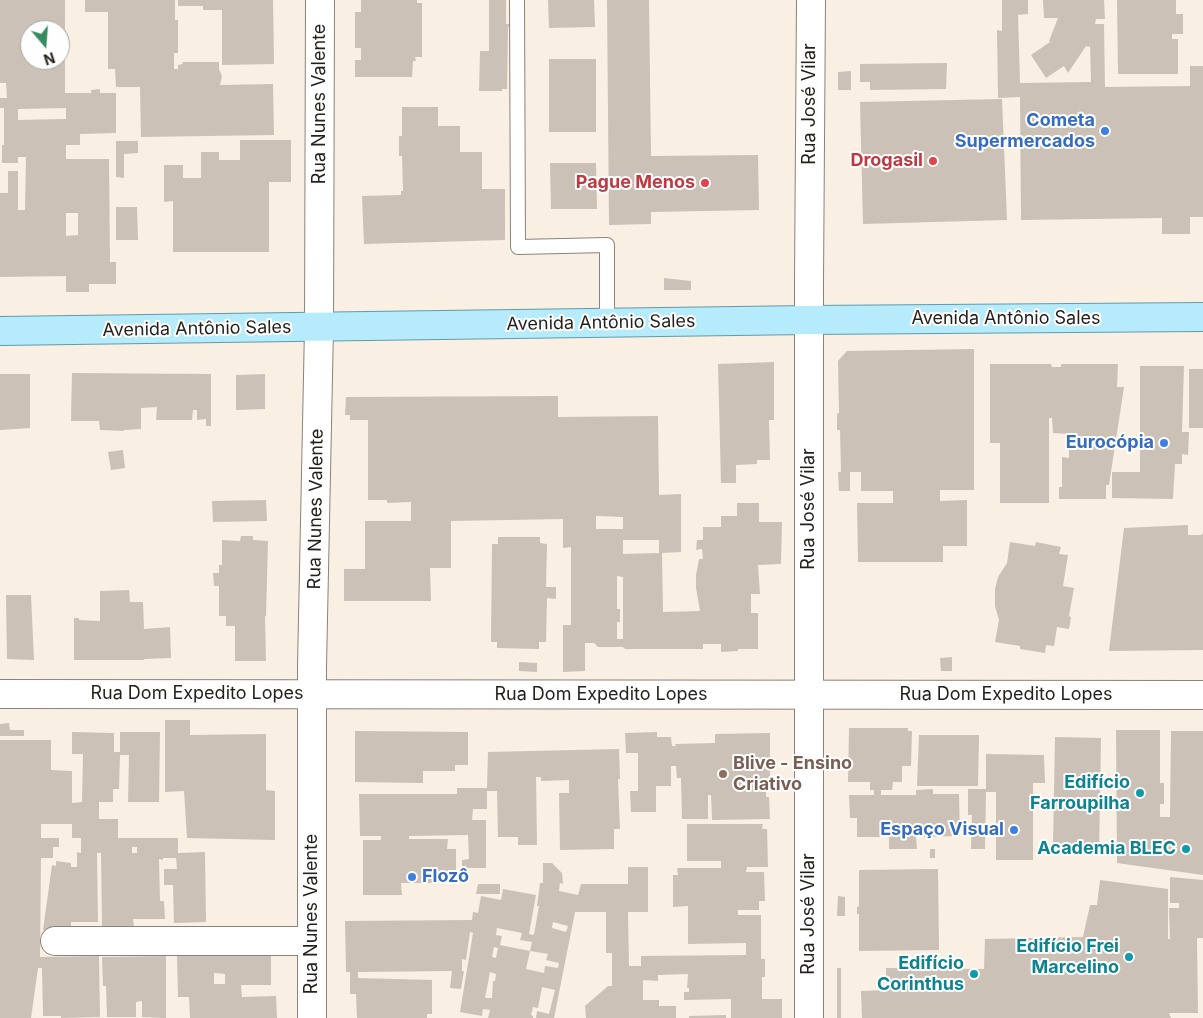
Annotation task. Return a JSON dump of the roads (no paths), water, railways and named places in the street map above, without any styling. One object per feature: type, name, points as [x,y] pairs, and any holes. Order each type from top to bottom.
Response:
[{"type":"main road","name":"Avenida Antônio Sales","points":[[0,331],[809,320],[1203,317]]},
{"type":"street","name":"Rua Nunes Valente","points":[[312,1018],[312,694],[319,328],[320,0]]},
{"type":"street","name":"Rua José Vilar","points":[[809,1018],[811,0]]},
{"type":"street","name":"Rua Dom Expedito Lopes","points":[[0,694],[1203,695]]},
{"type":"street","points":[[55,941],[312,941]]},
{"type":"lane","points":[[517,0],[518,247],[607,246],[607,323]]},
{"type":"place","name":"Cometa Supermercados","points":[[1105,131]]},
{"type":"place","name":"Drogasil","points":[[933,161]]},
{"type":"place","name":"Pague Menos","points":[[705,183]]},
{"type":"place","name":"Eurocópia","points":[[1164,443]]},
{"type":"place","name":"Blive - Ensino Criativo","points":[[723,774]]},
{"type":"place","name":"Edifício Farroupilha","points":[[1140,793]]},
{"type":"place","name":"Espaço Visual","points":[[1014,830]]},
{"type":"place","name":"Academia BLEC","points":[[1186,849]]},
{"type":"place","name":"Flozô","points":[[412,877]]},
{"type":"place","name":"Edifício Frei Marcelino","points":[[1129,957]]},
{"type":"place","name":"Edifício Corinthus","points":[[974,974]]}]
